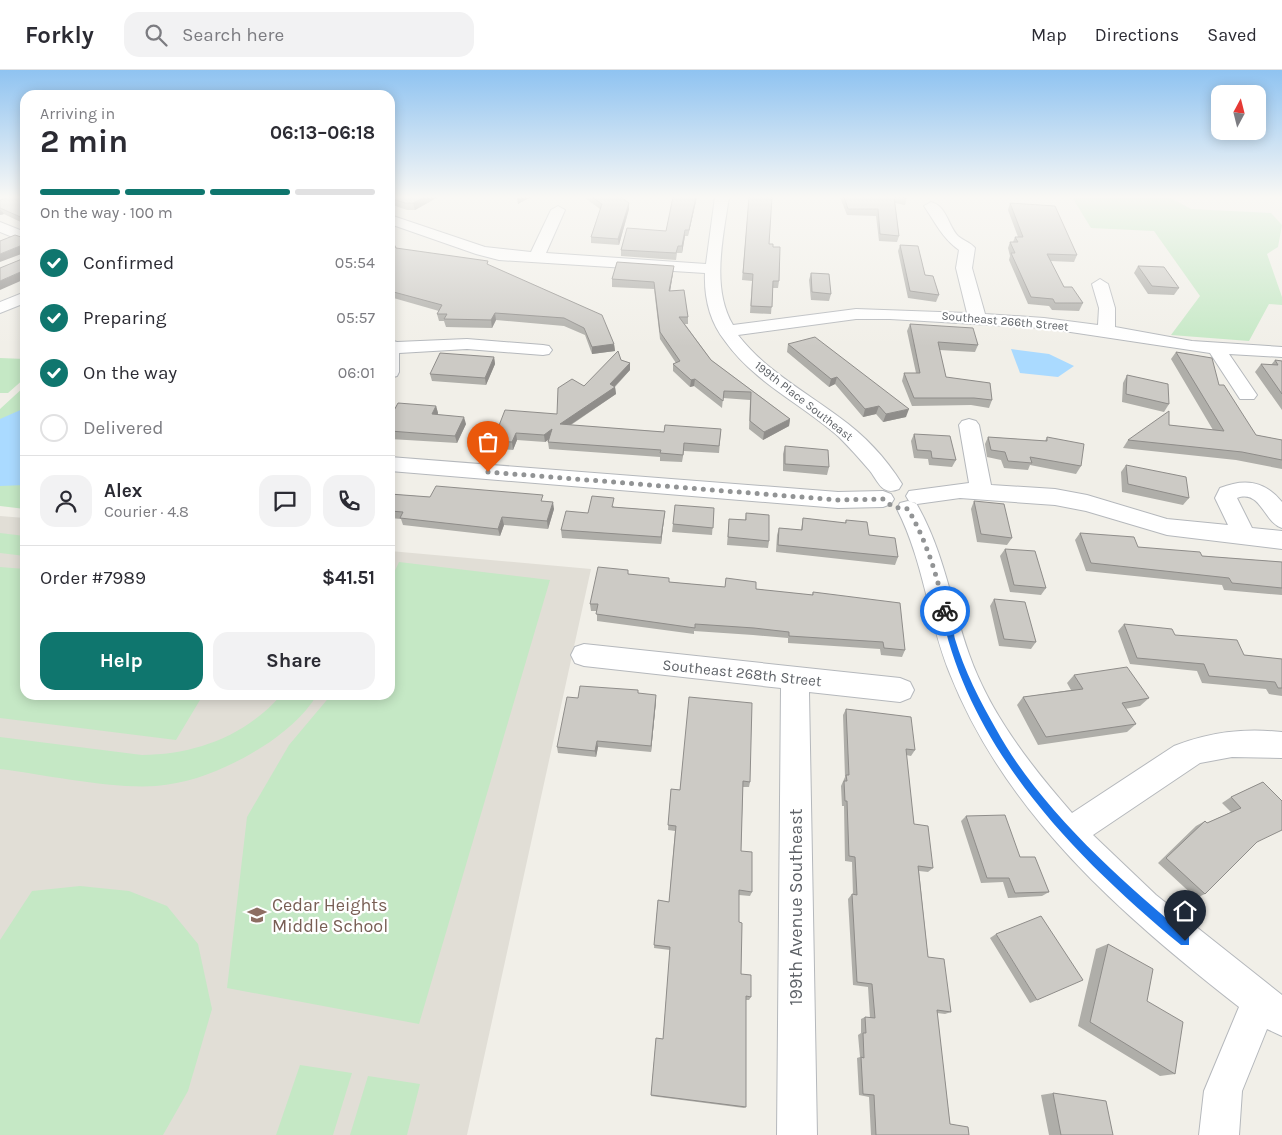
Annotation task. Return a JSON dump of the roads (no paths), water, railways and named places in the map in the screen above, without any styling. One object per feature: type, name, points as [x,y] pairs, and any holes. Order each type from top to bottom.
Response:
[{"type":"street","points":[[469,247],[481,251],[537,257],[714,269]]},
{"type":"street","points":[[537,257],[542,247]]},
{"type":"street","name":"199th Place Southeast","points":[[716,247],[714,299],[727,332],[764,372],[833,421],[857,443],[900,497],[918,527],[940,588],[951,639],[969,685],[993,734],[1029,786],[1068,834],[1141,905],[1271,1010]]},
{"type":"street","points":[[966,247],[968,248],[964,268],[977,318]]},
{"type":"street","points":[[1100,284],[1108,308],[1106,331]]},
{"type":"street","points":[[0,308],[20,299]]},
{"type":"street","name":"Southeast 266th Street","points":[[727,332],[874,313],[977,318],[1106,331],[1167,343],[1282,352]]},
{"type":"street","points":[[395,346],[467,344],[543,350]]},
{"type":"street","points":[[1216,348],[1247,395]]},
{"type":"street","points":[[969,425],[981,490]]},
{"type":"street","points":[[395,464],[838,500],[981,490],[1063,498],[1087,503],[1167,527],[1282,540]]},
{"type":"street","points":[[1244,536],[1226,498],[1228,493],[1233,490],[1252,491],[1268,498],[1282,520]]},
{"type":"street","name":"Southeast 268th Street","points":[[584,655],[900,690]]},
{"type":"street","name":"199th Avenue Southeast","points":[[794,678],[797,1135]]},
{"type":"street","points":[[1068,834],[1184,756],[1204,747],[1236,742],[1282,745]]},
{"type":"street","points":[[1219,1135],[1223,1091],[1271,1010]]},
{"type":"water","points":[[1011,349],[1049,354],[1074,366],[1058,377],[1020,373]]},
{"type":"water","points":[[20,410],[20,485],[0,486],[0,419]]},
{"type":"place","name":"Cedar Heights Middle School","points":[[257,915]]}]
